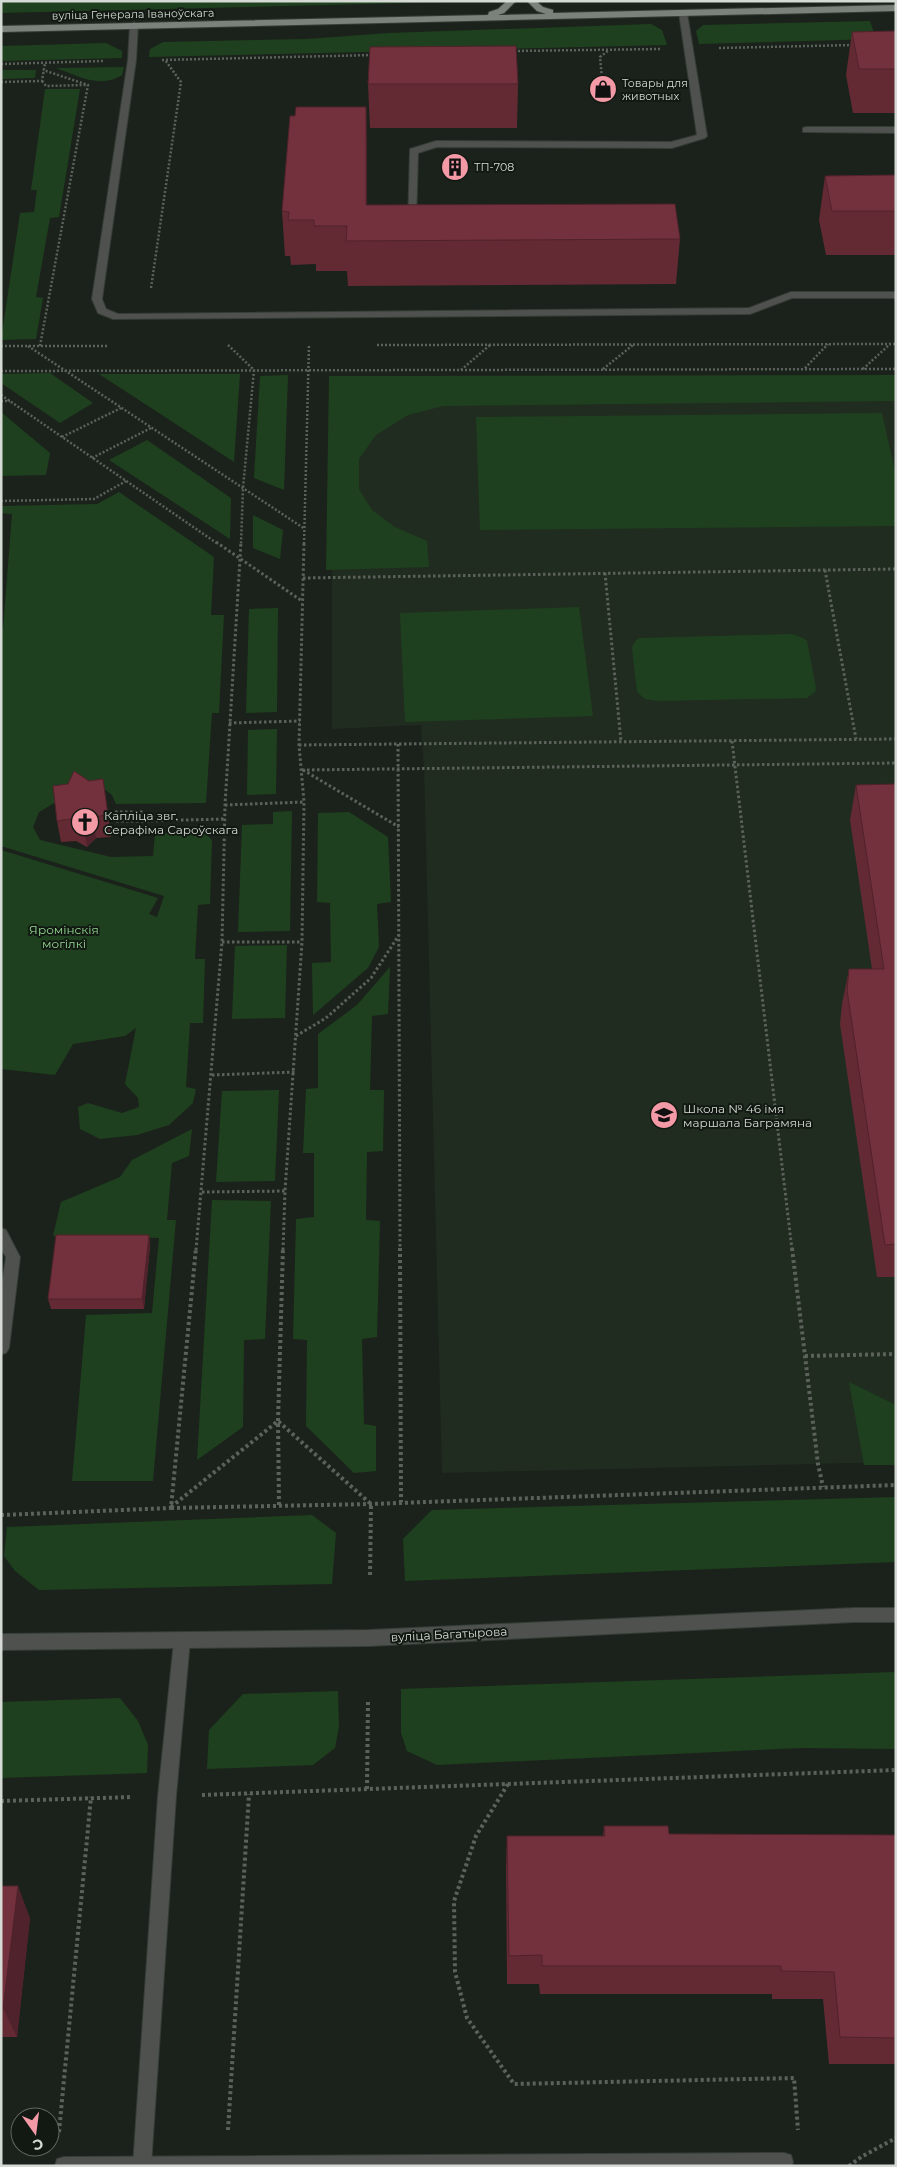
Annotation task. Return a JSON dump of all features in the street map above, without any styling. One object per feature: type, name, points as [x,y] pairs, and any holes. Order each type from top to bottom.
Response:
[{"type":"main road","points":[[481,16],[501,11],[512,1]]},
{"type":"main road","points":[[531,1],[540,9],[558,14]]},
{"type":"main road","name":"вуліца Генерала Іваноўскага","points":[[1,29],[558,14],[896,8]]},
{"type":"street","points":[[411,231],[413,151],[436,144],[672,146],[702,136],[684,12]]},
{"type":"street","points":[[134,25],[132,60],[97,298],[102,311],[117,317],[750,311],[791,295],[896,295]]},
{"type":"street","points":[[806,130],[896,130]]},
{"type":"street","points":[[1,1234],[13,1257],[4,1311],[1,1348]]},
{"type":"street","name":"вуліца Багатырова","points":[[1,1642],[369,1638],[896,1615]]},
{"type":"street","points":[[142,2165],[167,1796],[182,1641]]},
{"type":"street","points":[[64,2166],[784,2162]]},
{"type":"path","points":[[511,52],[856,44]]},
{"type":"path","points":[[603,89],[600,57],[610,49]]},
{"type":"path","points":[[1,64],[372,55]]},
{"type":"path","points":[[147,318],[181,82],[165,60]]},
{"type":"path","points":[[45,62],[42,81],[46,86],[88,85]]},
{"type":"path","points":[[43,70],[88,85]]},
{"type":"path","points":[[1,82],[42,81]]},
{"type":"path","points":[[40,346],[88,85]]},
{"type":"path","points":[[805,369],[828,344]]},
{"type":"path","points":[[863,369],[890,344]]},
{"type":"path","points":[[376,345],[896,344]]},
{"type":"path","points":[[220,345],[237,345]]},
{"type":"path","points":[[228,345],[254,370]]},
{"type":"path","points":[[279,1505],[278,1421],[285,1191],[295,1072],[302,942],[304,802],[299,745],[309,345],[300,345]]},
{"type":"path","points":[[461,370],[490,345]]},
{"type":"path","points":[[1,346],[108,346]]},
{"type":"path","points":[[28,346],[305,529]]},
{"type":"path","points":[[1,371],[896,369]]},
{"type":"path","points":[[171,1508],[202,1192],[222,942],[229,723],[243,488],[254,370]]},
{"type":"path","points":[[2,395],[302,601]]},
{"type":"path","points":[[1,401],[10,401]]},
{"type":"path","points":[[62,437],[122,408]]},
{"type":"path","points":[[92,458],[152,428]]},
{"type":"path","points":[[1,501],[94,499],[126,481]]},
{"type":"path","points":[[303,578],[896,569]]},
{"type":"path","points":[[825,570],[856,740]]},
{"type":"path","points":[[605,573],[621,742]]},
{"type":"path","points":[[229,723],[300,721]]},
{"type":"path","points":[[299,745],[896,739]]},
{"type":"path","points":[[732,741],[818,1464],[823,1488]]},
{"type":"path","points":[[398,744],[401,1502]]},
{"type":"path","points":[[302,770],[896,763]]},
{"type":"path","points":[[302,770],[399,827]]},
{"type":"path","points":[[225,805],[304,802]]},
{"type":"path","points":[[115,812],[144,812],[144,821]]},
{"type":"path","points":[[116,821],[225,819]]},
{"type":"path","points":[[296,1036],[326,1018],[371,978],[399,934]]},
{"type":"path","points":[[222,942],[302,942]]},
{"type":"path","points":[[212,1075],[295,1072]]},
{"type":"path","points":[[202,1192],[285,1191]]},
{"type":"path","points":[[805,1356],[896,1354]]},
{"type":"path","points":[[278,1421],[371,1504],[370,1578]]},
{"type":"path","points":[[171,1508],[278,1421]]},
{"type":"path","points":[[1,1515],[896,1485]]},
{"type":"path","points":[[367,1789],[368,1700]]},
{"type":"path","points":[[1,1801],[248,1794],[896,1770]]},
{"type":"path","points":[[508,1784],[476,1836],[454,1901],[455,1972],[467,2018],[514,2084],[794,2078],[798,2132]]},
{"type":"path","points":[[226,2164],[248,1794]]},
{"type":"path","points":[[60,2126],[91,1797]]},
{"type":"path","points":[[849,2166],[861,2157],[896,2138]]},
{"type":"shaded area","name":"Школа № 46 імя маршала Баграмяна","points":[[896,397],[896,1462],[442,1473],[424,767],[421,725],[332,729],[332,402]]},
{"type":"green space","points":[[488,1],[1,13],[1,2]]},
{"type":"green space","points":[[870,21],[876,39],[699,44],[696,31],[703,25]]},
{"type":"green space","points":[[651,24],[662,30],[667,45],[149,57],[150,49],[163,42],[307,39],[389,33]]},
{"type":"green space","points":[[106,43],[122,51],[122,58],[1,61],[1,46]]},
{"type":"green space","points":[[124,67],[122,75],[106,81],[89,80],[56,68]]},
{"type":"green space","points":[[1,70],[36,70],[35,78],[1,79]]},
{"type":"green space","points":[[45,89],[80,89],[59,217],[50,218],[36,297],[43,298],[36,339],[1,340],[20,213],[34,212],[37,190],[31,190]]},
{"type":"green space","points":[[50,373],[93,403],[60,423],[1,383],[1,374]]},
{"type":"green space","points":[[99,374],[240,374],[234,462]]},
{"type":"green space","points":[[288,375],[284,490],[254,478],[260,376]]},
{"type":"green space","points":[[896,375],[896,401],[443,406],[408,415],[376,435],[359,459],[359,489],[372,510],[395,527],[427,541],[429,567],[326,570],[329,376]]},
{"type":"green space","points":[[1,412],[50,453],[46,475],[1,476]]},
{"type":"green space","points":[[882,413],[896,476],[896,526],[480,530],[476,417]]},
{"type":"green space","points":[[147,440],[231,498],[230,539],[109,460]]},
{"type":"green space","name":"Яромінскія могілкі","points":[[119,492],[214,557],[211,615],[224,615],[219,713],[212,713],[206,803],[116,804],[112,795],[103,788],[61,799],[39,812],[33,827],[40,840],[111,857],[153,856],[155,834],[203,831],[212,840],[210,904],[198,905],[195,959],[205,959],[203,1023],[190,1023],[186,1087],[196,1089],[193,1103],[169,1125],[137,1135],[100,1139],[80,1129],[78,1107],[88,1103],[122,1113],[139,1107],[138,1098],[125,1084],[136,1028],[125,1036],[73,1044],[55,1075],[1,1069],[1,850],[158,898],[149,914],[157,917],[164,896],[1,846],[1,630],[3,629],[12,514],[1,513],[2,506],[97,504]]},
{"type":"green space","points":[[253,515],[283,530],[280,559],[253,548]]},
{"type":"green space","points":[[579,607],[593,716],[405,722],[400,613]]},
{"type":"green space","points":[[278,608],[277,712],[246,713],[249,609]]},
{"type":"green space","points":[[792,634],[807,641],[816,688],[815,692],[807,698],[657,701],[645,699],[637,692],[632,647],[636,640],[640,638]]},
{"type":"green space","points":[[277,729],[276,794],[247,795],[248,730]]},
{"type":"green space","points":[[292,811],[290,931],[238,932],[242,825],[273,824],[273,812]]},
{"type":"green space","points":[[349,812],[388,837],[391,902],[377,904],[379,947],[368,968],[313,1015],[312,963],[331,962],[330,903],[317,902],[318,813]]},
{"type":"green space","points":[[287,945],[285,1018],[232,1019],[235,946]]},
{"type":"green space","points":[[390,967],[388,1014],[372,1016],[370,1090],[384,1090],[383,1151],[367,1152],[366,1220],[380,1221],[377,1337],[362,1339],[364,1424],[376,1426],[376,1471],[354,1473],[306,1426],[307,1340],[293,1339],[296,1219],[314,1217],[314,1153],[303,1153],[306,1089],[318,1088],[318,1034],[357,1005]]},
{"type":"green space","points":[[279,1090],[275,1181],[216,1182],[222,1091]]},
{"type":"green space","points":[[192,1129],[189,1156],[172,1163],[167,1220],[176,1220],[153,1481],[72,1481],[86,1315],[152,1313],[159,1238],[53,1236],[61,1202],[120,1177],[132,1160]]},
{"type":"green space","points":[[212,1200],[271,1201],[265,1339],[244,1340],[243,1427],[197,1460]]},
{"type":"green space","points":[[849,1382],[896,1405],[896,1465],[864,1465]]},
{"type":"green space","points":[[896,1497],[896,1562],[405,1581],[403,1539],[432,1510]]},
{"type":"green space","points":[[312,1515],[336,1533],[332,1584],[39,1590],[15,1571],[4,1556],[7,1527]]},
{"type":"green space","points":[[896,1672],[896,1749],[801,1748],[437,1765],[407,1751],[401,1733],[401,1689]]},
{"type":"green space","points":[[338,1691],[339,1726],[335,1748],[313,1765],[207,1769],[209,1730],[243,1694]]},
{"type":"green space","points":[[120,1698],[138,1721],[148,1745],[147,1773],[1,1778],[1,1702]]},
{"type":"building","points":[[896,31],[896,69],[859,69],[852,32]]},
{"type":"building","points":[[516,46],[518,84],[368,84],[370,47]]},
{"type":"building","points":[[296,107],[366,107],[366,205],[675,204],[680,239],[346,241],[347,226],[314,226],[314,220],[288,220],[289,212],[282,211],[290,116],[295,116]]},
{"type":"building","points":[[896,175],[896,211],[832,211],[825,176]]},
{"type":"building","points":[[74,771],[89,781],[103,779],[108,815],[92,817],[84,826],[72,819],[57,821],[53,786],[68,784]]},
{"type":"building","points":[[896,784],[896,1244],[885,1245],[847,990],[849,969],[884,969],[856,785]]},
{"type":"building","points":[[56,1235],[149,1235],[142,1299],[48,1299]]},
{"type":"building","points":[[604,1826],[668,1826],[669,1834],[896,1835],[896,2038],[840,2037],[834,1972],[781,1971],[781,1966],[542,1966],[542,1955],[509,1956],[507,1836],[605,1836]]},
{"type":"building","points":[[1,1886],[18,1886],[3,2008],[1,2008]]},
{"type":"place","name":"Товары для животных","points":[[603,89]]},
{"type":"place","name":"ТП-708","points":[[455,167]]},
{"type":"place","name":"Капліца звг. Серафіма Сароўскага","points":[[85,822]]},
{"type":"place","name":"Школа № 46 імя маршала Баграмяна","points":[[664,1115]]}]
